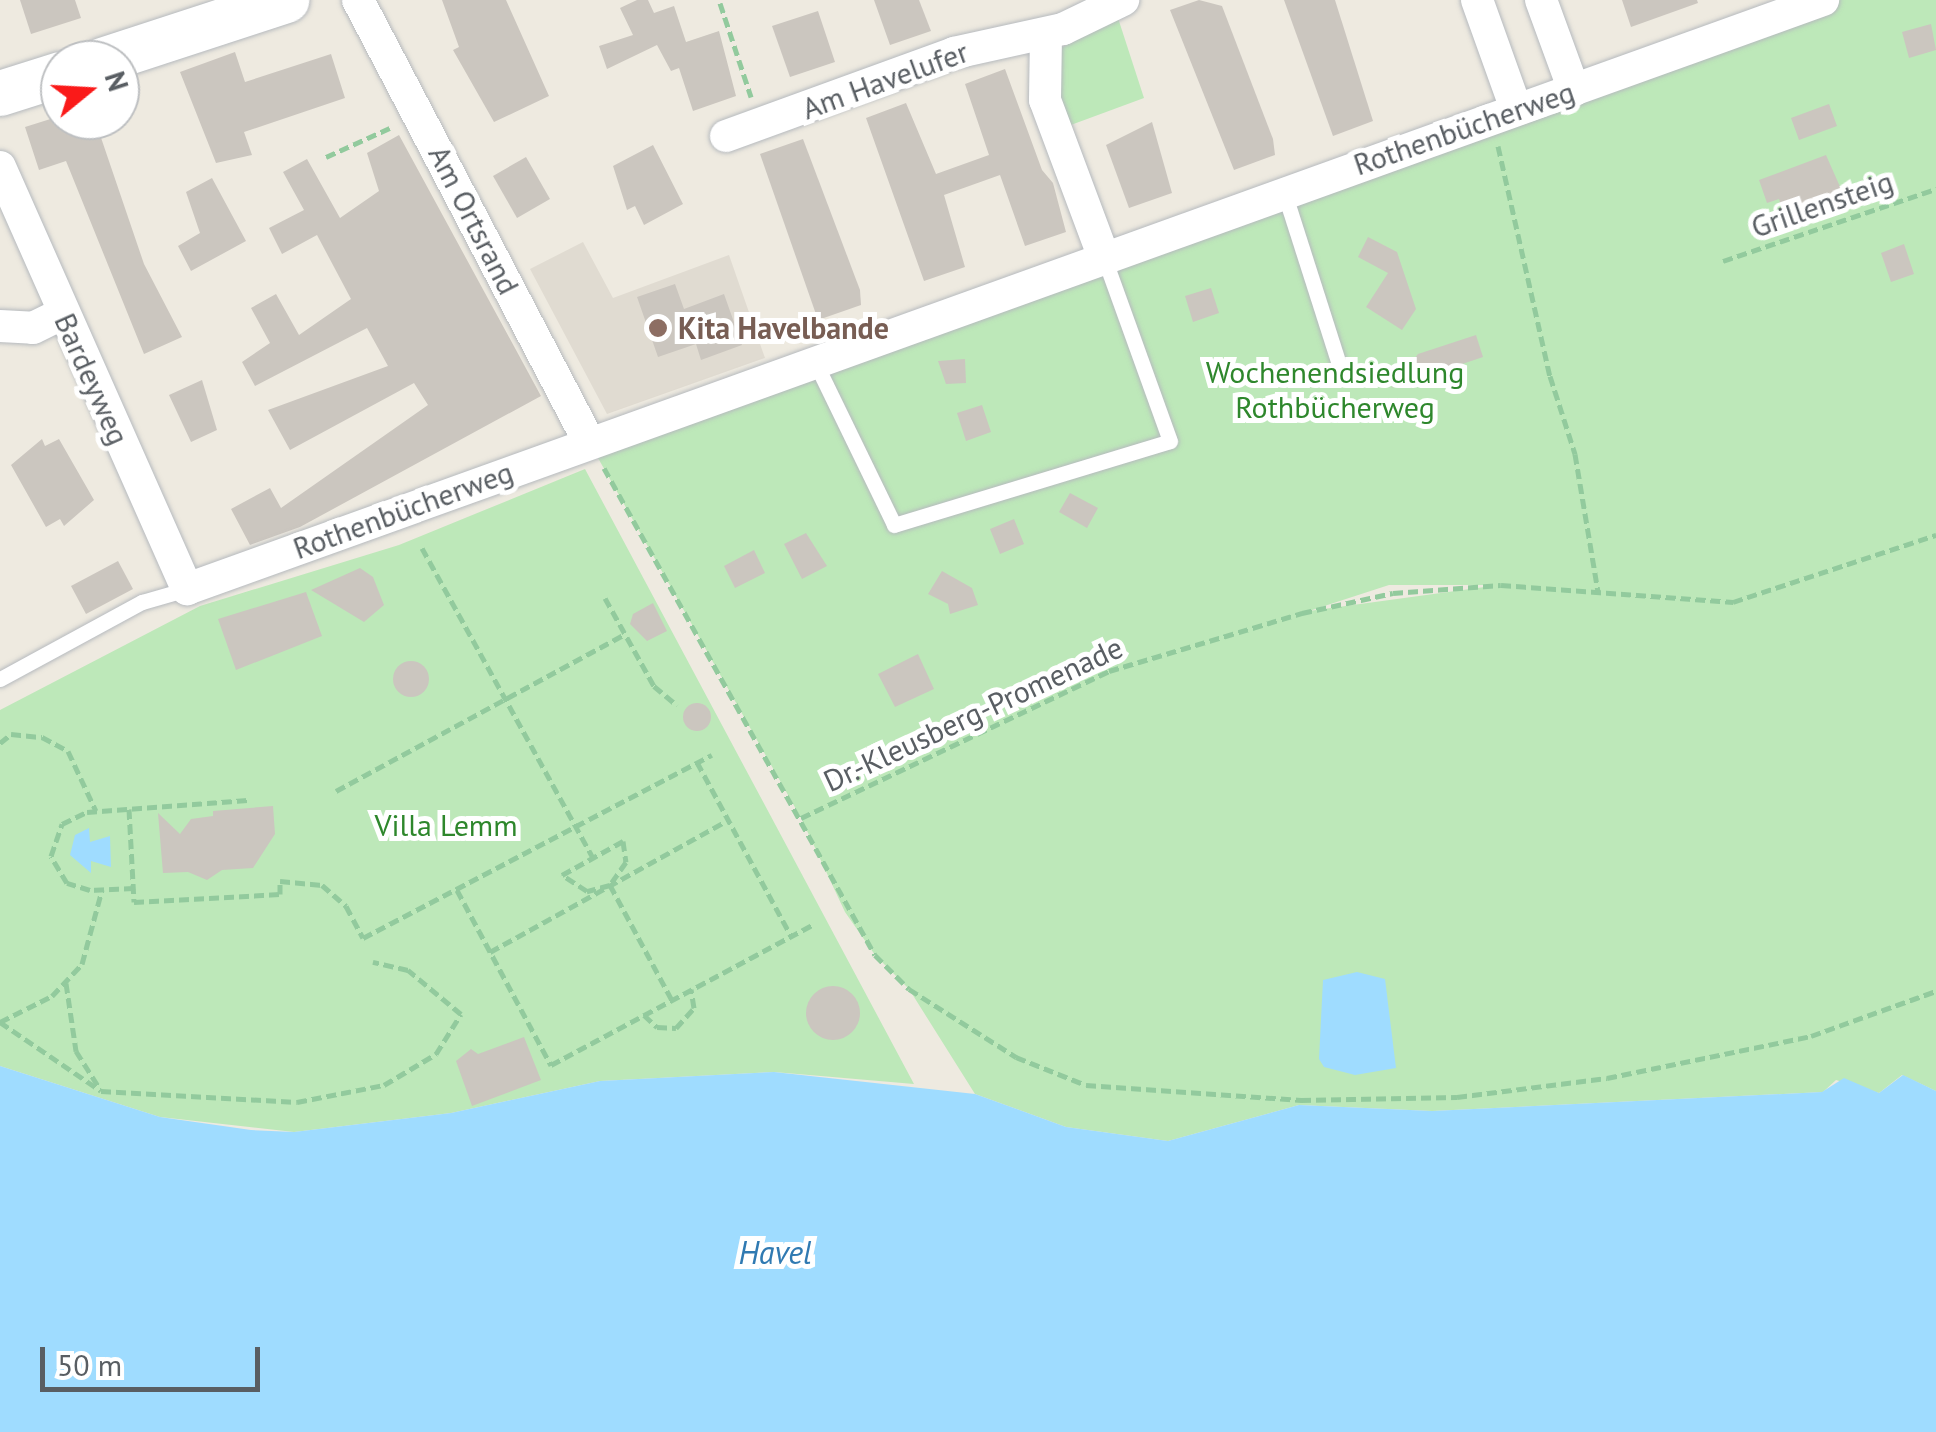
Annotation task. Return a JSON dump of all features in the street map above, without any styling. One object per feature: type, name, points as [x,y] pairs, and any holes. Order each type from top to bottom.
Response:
[{"type":"main road","points":[[140,48],[286,0]]},
{"type":"main road","points":[[0,93],[40,80]]},
{"type":"street","name":"Am Ortsrand","points":[[358,0],[589,442]]},
{"type":"street","name":"Am Havelufer","points":[[726,136],[954,53],[1027,32],[1046,35],[1124,0]]},
{"type":"street","points":[[1477,0],[1505,113]]},
{"type":"street","points":[[1541,0],[1574,90]]},
{"type":"street","name":"Rothenbücherweg","points":[[187,589],[1104,255],[1823,0]]},
{"type":"street","points":[[1046,35],[1045,100],[1104,255]]},
{"type":"street","name":"Bardeyweg","points":[[0,168],[187,589]]},
{"type":"street","points":[[0,326],[33,328],[62,314]]},
{"type":"lane","points":[[1284,192],[1340,368]]},
{"type":"lane","points":[[815,362],[894,525],[1170,441],[1104,255]]},
{"type":"lane","name":"Rothenbücherweg","points":[[0,680],[142,602],[187,589]]},
{"type":"path","points":[[720,3],[759,124]]},
{"type":"path","points":[[1505,113],[1512,218],[1574,454],[1598,591]]},
{"type":"path","points":[[326,157],[420,115]]},
{"type":"path","name":"Grillensteig","points":[[1723,261],[1936,188]]},
{"type":"path","name":"Dr.-Kleusberg-Promenade","points":[[589,442],[800,818],[1044,698],[1208,636],[1392,593],[1501,585],[1732,602],[1936,535]]},
{"type":"path","points":[[422,548],[592,858]]},
{"type":"path","points":[[605,598],[654,686],[678,705]]},
{"type":"path","points":[[336,791],[625,634]]},
{"type":"path","points":[[0,743],[10,734],[42,737],[68,752],[96,811]]},
{"type":"path","points":[[129,809],[134,902],[280,894],[280,881],[322,885],[346,906],[362,938],[712,755]]},
{"type":"path","points":[[697,762],[791,936]]},
{"type":"path","points":[[134,888],[102,890],[67,883],[52,856],[62,824],[96,811],[248,800]]},
{"type":"path","points":[[800,818],[845,912],[875,956],[909,989],[1016,1057],[1086,1085],[1301,1100],[1457,1097],[1607,1078],[1811,1036],[1936,991]]},
{"type":"path","points":[[490,952],[728,820]]},
{"type":"path","points":[[623,841],[626,862],[610,885],[587,890],[562,875],[623,841]]},
{"type":"path","points":[[610,885],[672,1000]]},
{"type":"path","points":[[456,889],[550,1065],[814,924]]},
{"type":"path","points":[[102,890],[96,929],[82,964],[52,996],[0,1022],[102,1091],[297,1102],[384,1085],[436,1054],[461,1014],[408,970],[373,962]]},
{"type":"path","points":[[66,980],[76,1051],[102,1091]]},
{"type":"path","points":[[644,1015],[657,1027],[684,1023],[694,1008],[692,990]]},
{"type":"shaded area","name":"Kita Havelbande","points":[[583,242],[613,298],[729,255],[765,358],[607,414],[530,269]]},
{"type":"green space","name":"Wochenendsiedlung Rothbücherweg","points":[[1823,0],[1936,0],[1936,1091],[1902,1075],[1879,1093],[1836,1080],[1823,1092],[1432,1111],[1299,1105],[1168,1141],[1066,1127],[975,1094],[909,989],[875,955],[845,912],[801,818],[589,442]],"holes":[[[1389,585],[1492,586],[1309,611]]]},
{"type":"green space","points":[[1118,18],[1144,98],[1060,129],[1057,50]]},
{"type":"green space","name":"Villa Lemm","points":[[585,469],[914,1084],[774,1072],[600,1081],[451,1113],[294,1132],[160,1117],[0,1066],[0,710],[200,606],[399,545]]},
{"type":"water","points":[[89,828],[90,842],[110,836],[111,867],[91,861],[91,873],[70,855],[75,835]]},
{"type":"water","points":[[1357,972],[1385,979],[1396,1068],[1355,1075],[1324,1067],[1319,1059],[1323,980]]},
{"type":"water","name":"Havel","points":[[0,1066],[160,1117],[251,1130],[294,1132],[451,1113],[600,1081],[774,1072],[975,1094],[1066,1127],[1168,1141],[1299,1105],[1432,1111],[1822,1092],[1844,1078],[1879,1093],[1903,1075],[1936,1091],[1936,1432],[0,1432]]},
{"type":"building","points":[[20,0],[75,0],[81,18],[31,34]]},
{"type":"building","points":[[442,0],[506,0],[549,96],[494,122],[453,50],[459,47]]},
{"type":"building","points":[[637,0],[648,0],[654,13],[674,6],[686,42],[719,31],[736,96],[693,111],[679,68],[671,71],[657,45],[607,69],[599,46],[633,35],[620,8]]},
{"type":"building","points":[[874,0],[919,0],[931,31],[890,45]]},
{"type":"building","points":[[1199,0],[1222,6],[1273,139],[1275,155],[1234,170],[1170,10]]},
{"type":"building","points":[[1284,0],[1335,0],[1373,121],[1333,136]]},
{"type":"building","points":[[1622,0],[1697,0],[1698,3],[1631,27]]},
{"type":"building","points":[[818,11],[835,62],[790,77],[772,26]]},
{"type":"building","points":[[1931,24],[1936,50],[1909,58],[1902,32]]},
{"type":"building","points":[[235,52],[245,82],[331,54],[345,98],[244,132],[252,155],[216,163],[180,72]]},
{"type":"building","points":[[1005,69],[1042,170],[1053,183],[1066,232],[1025,246],[1000,175],[944,195],[965,267],[924,281],[866,118],[906,103],[936,174],[989,155],[965,84]]},
{"type":"building","points":[[1829,104],[1837,126],[1799,140],[1791,118]]},
{"type":"building","points":[[40,122],[40,140],[102,140],[144,264],[182,337],[144,354],[66,161],[39,170],[25,127]]},
{"type":"building","points":[[1152,122],[1172,193],[1129,208],[1106,145]]},
{"type":"building","points":[[399,135],[541,396],[300,527],[250,545],[231,509],[270,488],[281,508],[428,405],[414,383],[290,450],[268,410],[388,366],[367,328],[255,386],[242,362],[270,343],[251,308],[276,294],[299,335],[351,299],[317,235],[282,254],[269,228],[304,210],[283,172],[307,159],[340,218],[379,191],[367,153]]},
{"type":"building","points":[[803,139],[860,290],[861,305],[818,320],[760,154]]},
{"type":"building","points":[[653,145],[683,204],[644,225],[635,206],[627,210],[613,166]]},
{"type":"building","points":[[1826,155],[1845,198],[1785,219],[1779,199],[1767,203],[1759,180]]},
{"type":"building","points":[[526,157],[550,199],[517,218],[493,176]]},
{"type":"building","points":[[212,178],[246,241],[191,271],[178,246],[200,233],[186,192]]},
{"type":"building","points":[[1368,237],[1397,252],[1416,309],[1402,330],[1366,307],[1388,273],[1358,257]]},
{"type":"building","points":[[1904,244],[1914,274],[1891,282],[1881,253]]},
{"type":"building","points":[[675,284],[684,309],[724,294],[742,345],[701,360],[696,344],[658,357],[637,297]]},
{"type":"building","points":[[1211,288],[1219,313],[1193,322],[1185,296]]},
{"type":"building","points":[[1476,335],[1483,357],[1391,388],[1418,354]]},
{"type":"building","points":[[965,359],[966,383],[946,384],[938,361]]},
{"type":"building","points":[[202,380],[217,430],[191,442],[169,395]]},
{"type":"building","points":[[982,405],[991,432],[966,441],[957,413]]},
{"type":"building","points":[[42,439],[45,446],[59,439],[94,500],[64,526],[60,519],[46,527],[11,465]]},
{"type":"building","points":[[1070,493],[1098,508],[1087,528],[1059,512]]},
{"type":"building","points":[[1014,519],[1024,544],[1000,554],[990,529]]},
{"type":"building","points":[[806,533],[827,566],[802,579],[784,544]]},
{"type":"building","points":[[754,550],[765,573],[735,588],[724,566]]},
{"type":"building","points":[[118,561],[133,589],[86,614],[71,586]]},
{"type":"building","points":[[360,568],[373,577],[384,605],[364,622],[311,590]]},
{"type":"building","points":[[942,571],[972,588],[978,605],[950,614],[948,604],[928,594]]},
{"type":"building","points":[[306,592],[322,636],[236,670],[218,619]]},
{"type":"building","points":[[653,603],[667,631],[647,641],[630,624],[633,614]]},
{"type":"building","points":[[918,654],[934,689],[895,707],[878,674]]},
{"type":"building","points":[[411,661],[424,666],[429,679],[424,692],[411,697],[398,692],[393,679],[398,666]]},
{"type":"building","points":[[697,703],[707,707],[711,717],[707,727],[697,731],[687,727],[683,717],[687,707]]},
{"type":"building","points":[[273,806],[275,834],[253,868],[222,870],[207,880],[188,872],[163,873],[158,813],[180,834],[191,819],[213,816],[213,811]]},
{"type":"building","points":[[833,986],[852,994],[860,1013],[852,1032],[833,1040],[814,1032],[806,1013],[814,994]]},
{"type":"building","points":[[524,1037],[541,1080],[472,1106],[456,1061],[471,1049],[478,1054]]},
{"type":"place","name":"Kita Havelbande","points":[[658,328]]}]
